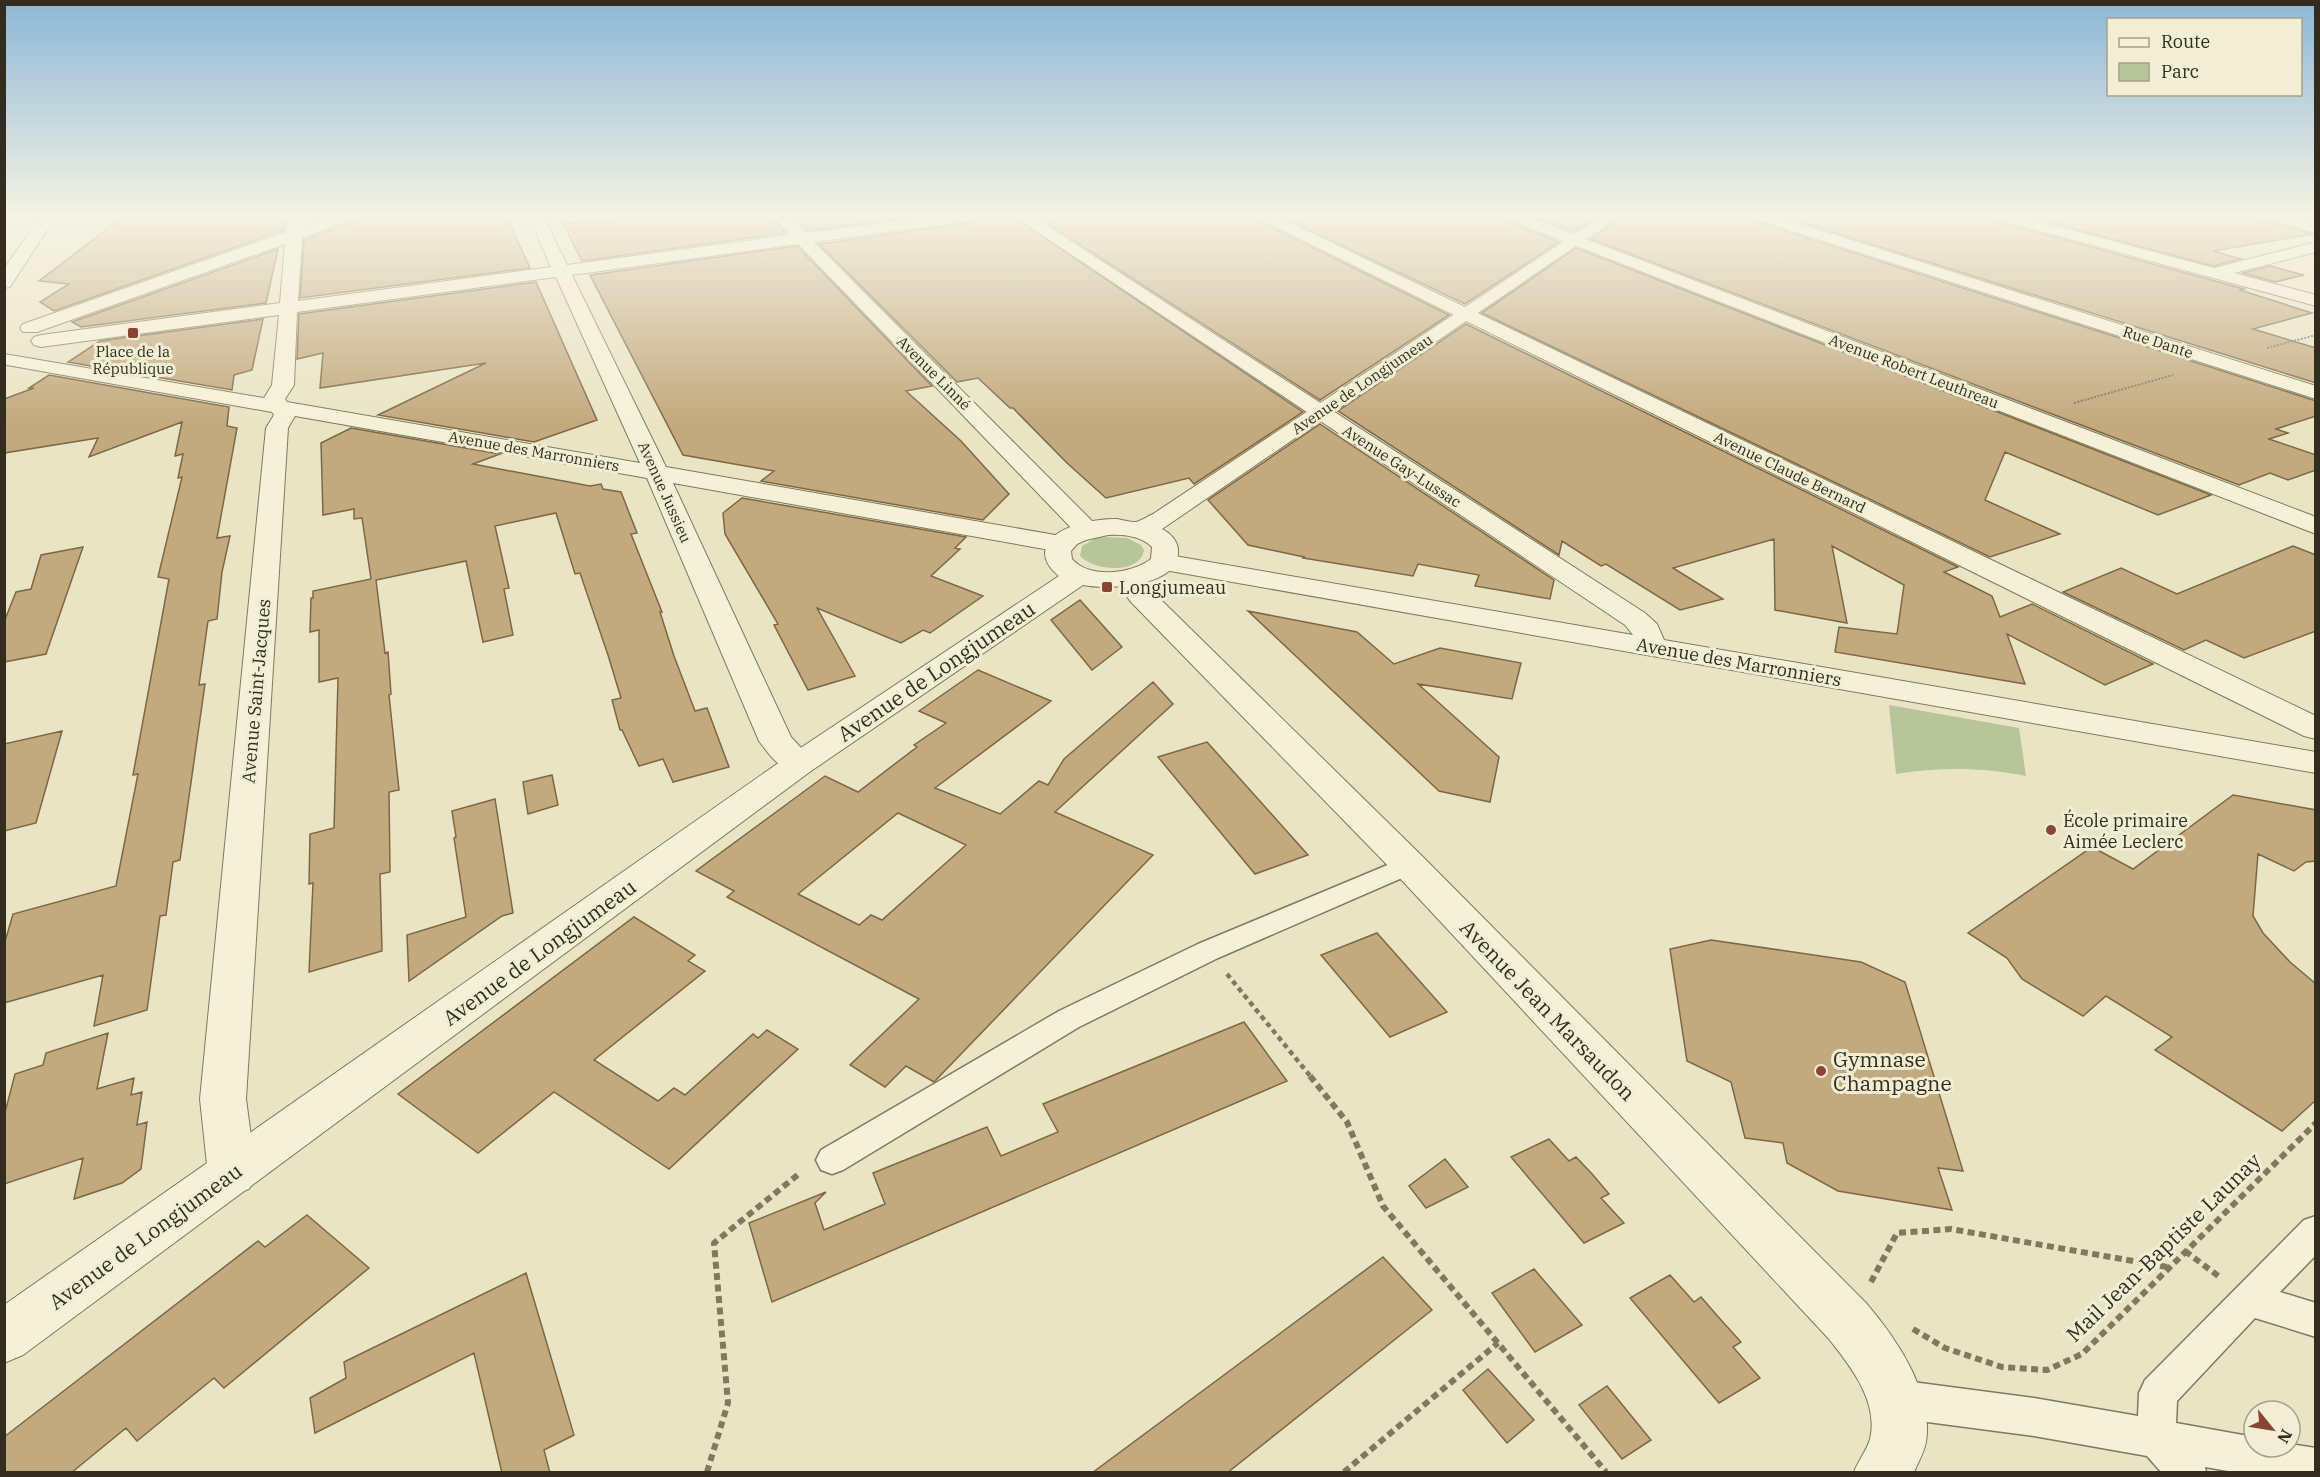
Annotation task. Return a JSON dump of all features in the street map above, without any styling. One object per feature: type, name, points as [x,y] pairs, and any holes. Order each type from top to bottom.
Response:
[{"type":"street","points":[[27,333],[146,285]]},
{"type":"street","name":"Avenue Saint-Jacques","points":[[232,1174],[223,1099],[277,428],[285,415],[274,399],[283,385],[290,285]]},
{"type":"street","points":[[27,333],[289,308],[459,285]]},
{"type":"street","name":"Avenue Jussieu","points":[[569,285],[656,472],[776,741],[800,764]]},
{"type":"street","name":"Avenue Linné","points":[[848,285],[1088,530]]},
{"type":"street","name":"Avenue Gay-Lussac","points":[[1127,285],[1635,619],[1647,630],[1651,646]]},
{"type":"street","name":"Avenue Claude Bernard","points":[[1407,285],[2316,729]]},
{"type":"street","name":"Avenue de Longjumeau","points":[[1141,530],[1162,519],[1509,285]]},
{"type":"street","name":"Avenue Robert Leuthreau","points":[[1691,285],[2316,526]]},
{"type":"street","name":"Rue Dante","points":[[1977,285],[2316,393]]},
{"type":"street","points":[[2257,285],[2316,301]]},
{"type":"street","points":[[6,359],[25,352],[27,333]]},
{"type":"street","name":"Avenue des Marronniers","points":[[6,359],[656,472],[1070,560],[1111,580],[1146,570],[1651,646],[2316,763]]},
{"type":"street","points":[[1088,530],[1115,527],[1141,530],[1155,536],[1164,544],[1166,553],[1146,570]]},
{"type":"street","name":"Avenue de Longjumeau","points":[[4,1337],[800,764],[1070,560],[1077,534],[1088,530]]},
{"type":"street","name":"Avenue Jean Marsaudon","points":[[1146,570],[1140,595],[1409,865],[1851,1297],[1897,1400],[1898,1441],[1883,1473]]},
{"type":"lane","points":[[832,1160],[1069,1019],[1208,951],[1409,865]]},
{"type":"lane","points":[[2187,1473],[2157,1439],[2158,1393],[2316,1231]]},
{"type":"lane","points":[[2251,1300],[2316,1320]]},
{"type":"lane","points":[[1897,1400],[2034,1417],[2316,1468]]},
{"type":"path","points":[[1208,951],[1347,1122],[1383,1206],[1606,1473]]},
{"type":"path","name":"Mail Jean-Baptiste Launay","points":[[1909,1327],[1945,1348],[2002,1367],[2047,1370],[2082,1354],[2167,1267],[2316,1123]]},
{"type":"path","points":[[707,1473],[728,1403],[714,1243],[795,1175],[832,1160]]},
{"type":"path","points":[[1851,1297],[1897,1233],[1951,1229],[2167,1267]]},
{"type":"path","points":[[1344,1473],[1498,1343]]},
{"type":"green space","points":[[1096,538],[1127,538],[1141,545],[1144,550],[1141,558],[1134,564],[1116,568],[1095,565],[1080,556],[1082,546]]},
{"type":"green space","points":[[1889,705],[2019,728],[2026,776],[1961,769],[1896,774]]},
{"type":"building","points":[[68,285],[128,285],[54,311],[40,302]]},
{"type":"building","points":[[177,285],[270,285],[266,303],[81,327],[72,322]]},
{"type":"building","points":[[301,285],[400,285],[300,298]]},
{"type":"building","points":[[514,285],[537,285],[597,420],[534,442],[378,415],[486,363],[320,388],[323,353],[297,359],[299,314]]},
{"type":"building","points":[[595,285],[835,285],[932,386],[906,391],[961,441],[1009,494],[983,520],[761,481],[774,471],[683,455]]},
{"type":"building","points":[[860,285],[1114,285],[1303,412],[1194,484],[1189,478],[1106,498],[1067,463],[1013,408],[1010,408],[978,378],[957,382]]},
{"type":"building","points":[[1142,285],[1388,285],[1449,315],[1320,400]]},
{"type":"building","points":[[1425,285],[1494,285],[1465,304]]},
{"type":"building","points":[[1523,285],[1671,285],[2211,495],[2158,515],[2005,452],[1985,500],[2060,534],[1990,557],[1482,313]]},
{"type":"building","points":[[1712,285],[1954,285],[2316,401],[2316,416],[2276,429],[2288,433],[2269,439],[2316,455],[2316,470],[2288,480],[2270,473],[2239,485]]},
{"type":"building","points":[[2002,285],[2229,285],[2244,289],[2240,290],[2312,313],[2253,329],[2316,348],[2316,383]]},
{"type":"building","points":[[263,319],[252,370],[234,375],[232,390],[68,362],[100,341]]},
{"type":"building","points":[[1466,324],[1958,567],[1944,572],[1992,596],[2000,617],[2032,604],[2153,664],[2105,685],[2007,634],[2025,684],[1835,652],[1839,627],[1897,634],[1904,585],[1832,546],[1847,623],[1775,610],[1774,539],[1673,568],[1723,599],[1680,610],[1606,564],[1601,566],[1562,541],[1559,555],[1338,411]]},
{"type":"building","points":[[49,375],[229,407],[227,426],[237,428],[217,538],[230,536],[222,572],[217,619],[208,621],[199,685],[205,684],[180,860],[173,862],[166,915],[160,916],[147,1010],[94,1026],[103,975],[4,1003],[4,945],[13,914],[116,886],[138,774],[133,775],[169,579],[158,577],[182,477],[178,478],[183,454],[175,456],[182,422],[89,457],[98,438],[4,453],[4,399],[34,388],[29,388]]},
{"type":"building","points":[[1320,424],[1554,580],[1550,599],[1475,586],[1479,575],[1418,564],[1413,576],[1303,558],[1248,545],[1208,500]]},
{"type":"building","points":[[351,428],[500,454],[473,464],[590,486],[601,484],[603,489],[621,492],[637,533],[631,534],[662,612],[660,612],[674,656],[695,711],[707,708],[729,767],[673,782],[663,759],[639,766],[620,730],[612,700],[621,698],[580,573],[575,574],[556,513],[495,526],[509,588],[504,589],[513,635],[483,642],[466,561],[376,580],[385,653],[388,652],[391,694],[389,695],[399,790],[389,792],[390,872],[380,874],[382,951],[309,972],[313,883],[309,884],[310,834],[334,828],[338,678],[319,682],[319,630],[310,632],[311,598],[313,598],[313,591],[371,579],[362,518],[354,519],[354,509],[323,515],[321,443]]},
{"type":"building","points":[[742,498],[966,537],[955,548],[960,549],[931,576],[983,596],[930,633],[923,630],[901,643],[817,608],[855,676],[808,690],[774,625],[778,624],[725,534],[723,513]]},
{"type":"building","points":[[2293,546],[2316,555],[2316,631],[2244,658],[2206,640],[2184,650],[2063,592],[2121,568],[2177,594]]},
{"type":"building","points":[[83,547],[46,654],[4,662],[4,622],[16,592],[31,589],[41,555]]},
{"type":"building","points":[[1080,600],[1122,647],[1092,670],[1051,620]]},
{"type":"building","points":[[1248,611],[1357,632],[1394,664],[1440,648],[1521,663],[1512,699],[1418,684],[1499,757],[1490,802],[1439,791]]},
{"type":"building","points":[[978,670],[1051,701],[935,788],[1000,814],[1039,781],[1048,785],[1064,759],[1153,682],[1173,704],[1055,812],[1153,855],[934,1082],[906,1066],[885,1087],[850,1065],[919,999],[727,897],[734,891],[696,871],[825,776],[858,792],[917,747],[914,745],[946,723],[919,711]],"holes":[[[898,813],[966,845],[882,920],[871,915],[859,925],[798,894]]]},
{"type":"building","points":[[62,731],[36,823],[4,831],[4,744]]},
{"type":"building","points":[[1207,742],[1308,855],[1255,874],[1158,757]]},
{"type":"building","points":[[552,775],[558,805],[528,814],[523,782]]},
{"type":"building","points":[[2233,795],[2316,810],[2316,861],[2306,862],[2294,871],[2258,854],[2253,916],[2263,933],[2290,962],[2316,984],[2316,1100],[2282,1131],[2155,1050],[2172,1037],[2106,996],[2083,1016],[2022,979],[2007,958],[1968,933],[2092,847],[2133,869]]},
{"type":"building","points":[[495,799],[513,913],[502,916],[409,981],[407,935],[466,917],[452,811]]},
{"type":"building","points":[[634,917],[695,955],[688,961],[705,971],[594,1060],[658,1101],[674,1088],[685,1095],[753,1034],[758,1038],[767,1030],[798,1049],[669,1169],[554,1092],[478,1153],[398,1094]]},
{"type":"building","points":[[1377,933],[1447,1012],[1390,1037],[1321,955]]},
{"type":"building","name":"Gymnase Champagne","points":[[1711,940],[1861,962],[1905,982],[1963,1171],[1938,1168],[1952,1210],[1838,1191],[1787,1163],[1783,1143],[1745,1138],[1731,1082],[1687,1061],[1670,949]]},
{"type":"building","points":[[1244,1022],[1287,1081],[772,1302],[749,1223],[826,1192],[815,1203],[824,1230],[885,1204],[873,1173],[987,1127],[1001,1156],[1058,1132],[1043,1104]]},
{"type":"building","points":[[108,1033],[97,1089],[134,1078],[131,1095],[142,1092],[137,1125],[147,1122],[141,1169],[122,1183],[74,1199],[83,1158],[4,1184],[4,1116],[15,1074],[43,1065],[46,1053]]},
{"type":"building","points":[[1549,1139],[1569,1161],[1576,1157],[1593,1175],[1609,1194],[1601,1198],[1624,1223],[1584,1243],[1511,1157]]},
{"type":"building","points":[[1445,1159],[1468,1187],[1426,1208],[1409,1186]]},
{"type":"building","points":[[307,1215],[369,1268],[224,1388],[214,1378],[137,1441],[126,1428],[71,1473],[4,1473],[4,1437],[258,1241],[265,1247]]},
{"type":"building","points":[[1383,1257],[1432,1310],[1227,1473],[1092,1473]]},
{"type":"building","points":[[1534,1269],[1582,1325],[1535,1352],[1492,1293]]},
{"type":"building","points":[[526,1273],[574,1435],[544,1450],[550,1473],[502,1473],[474,1353],[315,1433],[310,1398],[346,1378],[344,1362]]},
{"type":"building","points":[[1670,1275],[1694,1302],[1701,1297],[1741,1342],[1733,1347],[1760,1378],[1719,1403],[1630,1298]]},
{"type":"building","points":[[1488,1369],[1534,1420],[1507,1443],[1463,1390]]},
{"type":"building","points":[[1607,1386],[1651,1440],[1622,1459],[1579,1405]]},
{"type":"place","name":"Place de la République","points":[[133,333]]},
{"type":"place","name":"Longjumeau","points":[[1107,587]]},
{"type":"place","name":"École primaire Aimée Leclerc","points":[[2051,830]]},
{"type":"place","name":"Gymnase Champagne","points":[[1821,1071]]}]
